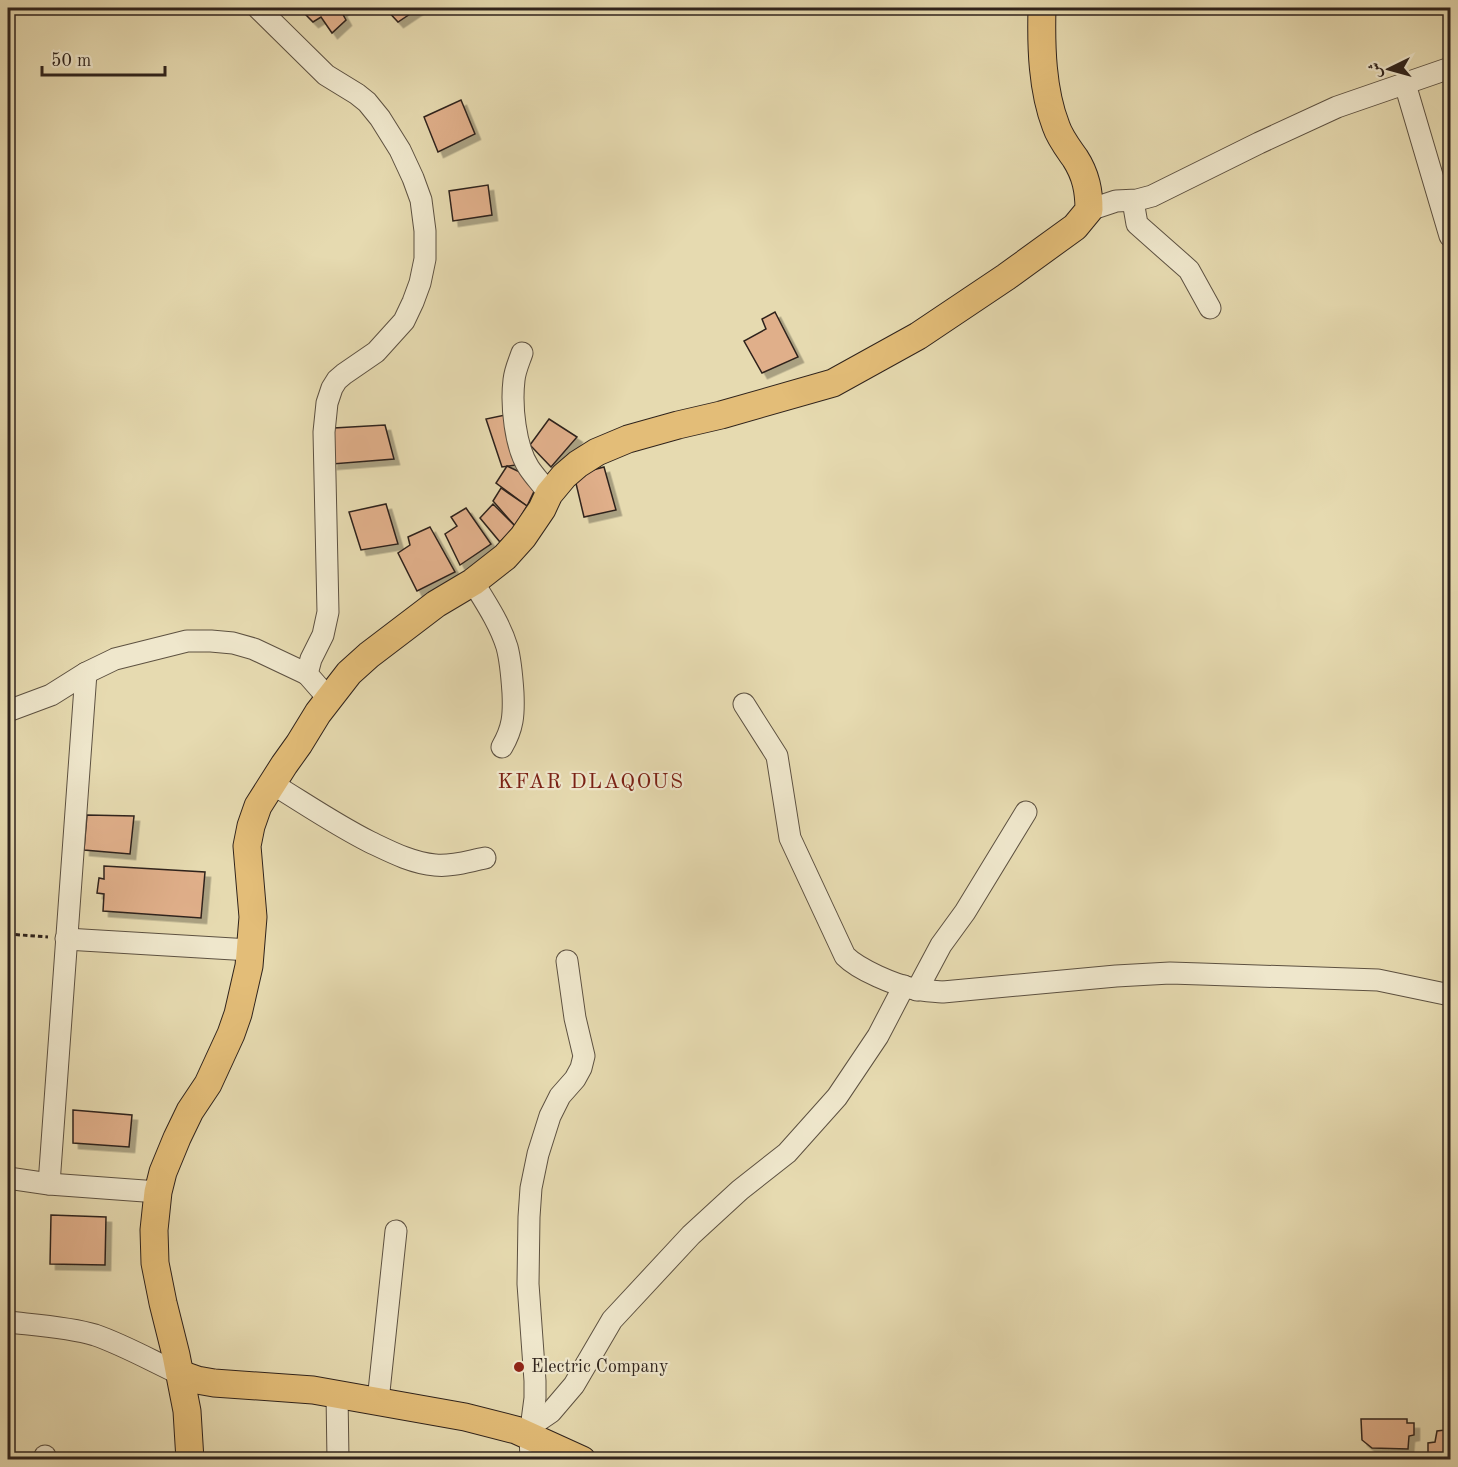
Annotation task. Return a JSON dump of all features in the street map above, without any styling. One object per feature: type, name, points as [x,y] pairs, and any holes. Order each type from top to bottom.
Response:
[{"type":"main road","points":[[190,1460],[187,1411],[155,1263],[154,1230],[158,1192],[163,1172],[190,1111],[208,1084],[231,1034],[244,989],[253,917],[247,846],[258,806],[328,698],[349,673],[436,604],[473,582],[504,557],[523,537],[549,494],[578,464],[597,452],[627,439],[722,416],[833,383],[918,336],[1075,227],[1089,210],[1089,192],[1083,173],[1056,127],[1051,110],[1043,61],[1045,10]]},
{"type":"main road","points":[[180,1374],[214,1383],[313,1390],[465,1417],[502,1426],[582,1460]]},
{"type":"street","points":[[258,8],[326,75],[362,98],[380,118],[400,150],[413,178],[421,200],[425,231],[426,259],[420,283],[404,321],[376,352],[337,380],[327,403],[324,444],[328,612],[323,635],[311,659],[307,674]]},
{"type":"street","points":[[1089,210],[1116,201],[1133,201],[1152,196],[1337,107],[1450,68]]},
{"type":"street","points":[[1405,84],[1450,236]]},
{"type":"street","points":[[1133,201],[1137,224],[1189,270],[1210,308]]},
{"type":"street","points":[[522,353],[513,388],[517,434],[524,460],[549,494]]},
{"type":"street","points":[[473,582],[494,616],[506,645],[512,671],[513,716],[509,735],[502,747]]},
{"type":"street","points":[[8,711],[51,695],[86,673],[116,659],[187,641],[233,643],[254,648],[307,674],[328,698]]},
{"type":"street","points":[[49,1184],[86,673]]},
{"type":"street","points":[[744,704],[777,756],[790,838],[845,956],[859,967],[911,988],[954,991],[1170,973],[1378,980],[1450,995]]},
{"type":"street","points":[[272,783],[351,832],[404,858],[438,866],[485,858]]},
{"type":"street","points":[[531,1440],[574,1385],[612,1320],[691,1235],[740,1190],[787,1153],[837,1097],[965,912],[1026,812]]},
{"type":"street","points":[[66,939],[250,950]]},
{"type":"street","points":[[531,1440],[536,1381],[528,1284],[531,1188],[538,1154],[550,1116],[560,1096],[575,1079],[584,1056],[575,1018],[567,961]]},
{"type":"street","points":[[8,1179],[158,1192]]},
{"type":"street","points":[[378,1401],[396,1231]]},
{"type":"street","points":[[8,1322],[93,1335],[120,1345],[180,1374]]},
{"type":"street","points":[[337,1394],[338,1460]]},
{"type":"path","points":[[8,934],[66,939]]},
{"type":"building","points":[[306,8],[345,8],[341,11],[346,20],[332,33],[321,17],[313,22],[303,12]]},
{"type":"building","points":[[385,8],[419,8],[398,22]]},
{"type":"building","points":[[461,100],[475,134],[438,152],[424,117]]},
{"type":"building","points":[[488,185],[492,215],[453,221],[449,191]]},
{"type":"building","points":[[775,312],[798,357],[762,373],[744,341],[766,329],[762,319]]},
{"type":"building","points":[[510,414],[523,464],[502,467],[486,419]]},
{"type":"building","points":[[549,419],[577,437],[551,467],[530,445]]},
{"type":"building","points":[[385,425],[394,459],[332,464],[334,428]]},
{"type":"building","points":[[507,466],[539,481],[527,506],[496,483]]},
{"type":"building","points":[[604,467],[616,510],[584,517],[574,475]]},
{"type":"building","points":[[501,488],[527,506],[515,526],[493,501]]},
{"type":"building","points":[[386,504],[398,544],[361,550],[349,512]]},
{"type":"building","points":[[493,504],[515,526],[500,542],[480,518]]},
{"type":"building","points":[[466,508],[491,544],[460,565],[445,534],[457,526],[451,517]]},
{"type":"building","points":[[430,527],[455,572],[417,591],[398,553],[410,545],[408,537]]},
{"type":"building","points":[[87,815],[134,816],[130,854],[84,850]]},
{"type":"building","points":[[104,866],[205,872],[201,918],[103,911],[104,894],[97,893],[99,878],[104,879]]},
{"type":"building","points":[[73,1110],[132,1115],[129,1147],[73,1143]]},
{"type":"building","points":[[51,1215],[106,1217],[105,1265],[50,1264]]},
{"type":"building","points":[[1361,1419],[1407,1419],[1407,1423],[1414,1423],[1414,1435],[1409,1436],[1408,1449],[1372,1448],[1362,1440]]},
{"type":"building","points":[[1445,1430],[1446,1436],[1450,1436],[1450,1460],[1428,1460],[1428,1443],[1435,1442],[1437,1431]]},
{"type":"place","name":"Electric Company","points":[[519,1367]]},
{"type":"district","name":"KFAR DLAQOUS","points":[[591,782]]}]
